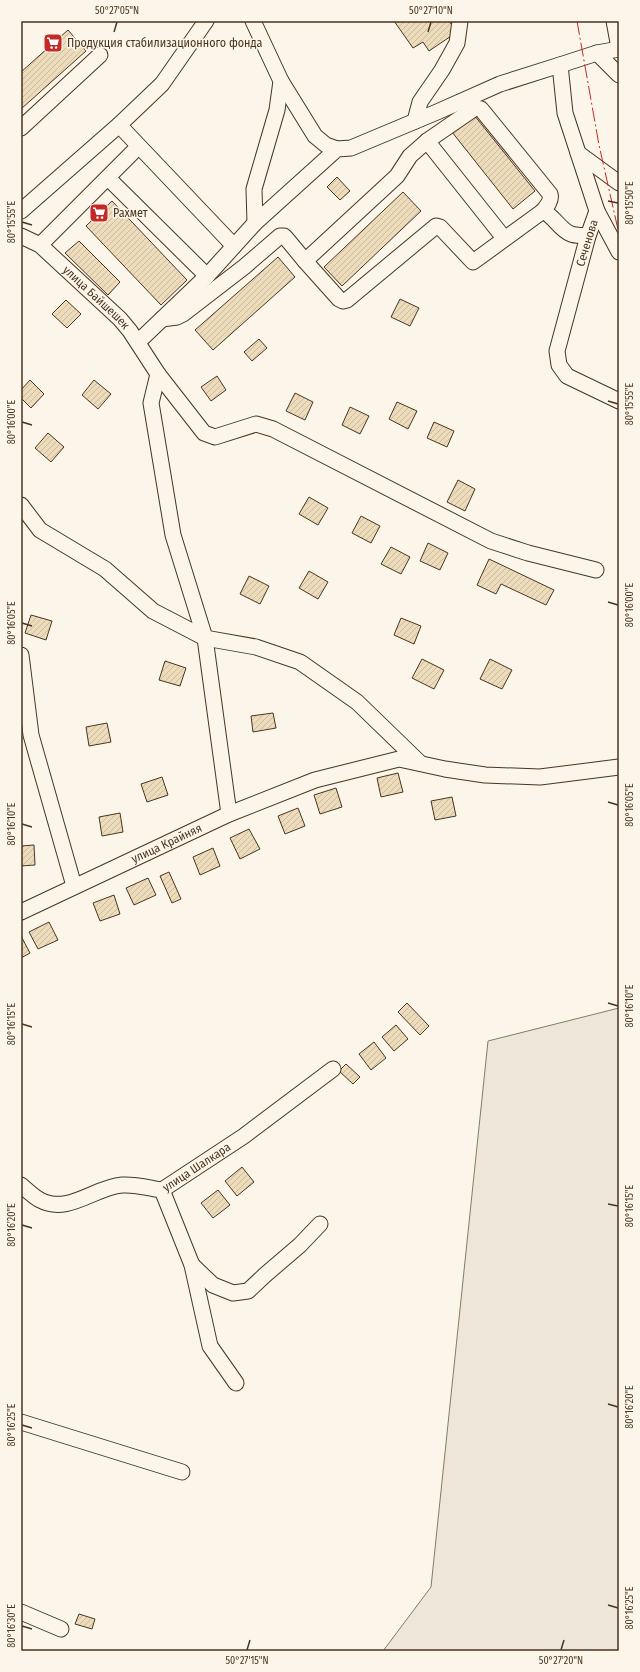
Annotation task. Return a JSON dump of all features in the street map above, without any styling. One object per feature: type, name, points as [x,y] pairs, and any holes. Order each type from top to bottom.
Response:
[{"type":"street","points":[[21,211],[119,125],[162,84],[206,21]]},
{"type":"street","points":[[253,21],[281,81],[315,136],[326,145],[337,149],[351,148],[500,84],[597,53],[619,49],[614,21]]},
{"type":"street","points":[[415,121],[420,102],[442,70],[457,43],[460,21]]},
{"type":"street","points":[[597,53],[619,75]]},
{"type":"street","points":[[21,128],[100,55]]},
{"type":"street","name":"Сеченова","points":[[560,65],[565,113],[597,211],[588,236],[557,351],[559,365],[567,376],[619,401]]},
{"type":"street","points":[[255,223],[254,189],[277,110],[281,81]]},
{"type":"street","points":[[162,319],[177,317],[183,314],[244,267],[280,236],[286,238],[305,261],[339,299],[343,301],[347,300],[436,226],[440,228],[473,262],[543,210],[549,203],[551,196],[481,109],[475,108],[427,141],[410,156],[397,176],[305,261]]},
{"type":"street","points":[[119,125],[234,246]]},
{"type":"street","points":[[427,141],[504,238]]},
{"type":"street","points":[[40,245],[138,146]]},
{"type":"street","points":[[138,342],[207,276],[255,223],[337,149]]},
{"type":"street","points":[[578,153],[619,183]]},
{"type":"street","points":[[108,178],[207,276]]},
{"type":"street","points":[[543,210],[550,214],[567,232],[588,236]]},
{"type":"street","points":[[597,211],[619,252]]},
{"type":"street","name":"улица Байшешек","points":[[21,236],[40,245],[120,319],[138,342],[158,374],[204,433],[215,437],[256,424],[273,430],[491,541],[528,553],[596,570]]},
{"type":"street","points":[[158,374],[151,403],[173,535],[205,638],[229,814]]},
{"type":"street","points":[[21,505],[40,530],[105,569],[153,611],[205,638],[256,647],[300,662],[356,702],[420,763]]},
{"type":"street","points":[[21,655],[31,735],[74,886]]},
{"type":"street","name":"улица Крайняя","points":[[21,912],[229,814],[315,780],[399,759],[445,770],[485,775],[540,777],[619,768]]},
{"type":"street","name":"улица Шалкара","points":[[21,1185],[40,1200],[54,1205],[70,1203],[113,1187],[123,1185],[162,1190],[244,1136],[333,1068]]},
{"type":"street","points":[[162,1190],[192,1266],[210,1346],[236,1384]]},
{"type":"street","points":[[192,1266],[213,1285],[234,1293],[248,1291],[264,1275],[300,1245],[320,1224]]},
{"type":"street","points":[[21,1422],[182,1472]]},
{"type":"street","points":[[21,1612],[61,1629]]},
{"type":"shaded area","points":[[619,1008],[619,1651],[383,1651],[431,1587],[488,1041]]},
{"type":"building","points":[[394,21],[449,21],[457,32],[429,51],[423,42],[413,48]]},
{"type":"building","points":[[68,30],[86,51],[21,109],[21,72]]},
{"type":"building","points":[[474,115],[535,191],[513,209],[452,132]]},
{"type":"building","points":[[337,177],[350,191],[340,200],[327,187]]},
{"type":"building","points":[[403,192],[421,211],[342,286],[324,267]]},
{"type":"building","points":[[112,201],[187,280],[161,305],[86,226]]},
{"type":"building","points":[[79,241],[120,282],[108,295],[65,253]]},
{"type":"building","points":[[278,257],[295,277],[213,350],[195,330]]},
{"type":"building","points":[[400,299],[419,308],[410,326],[391,317]]},
{"type":"building","points":[[66,300],[81,314],[67,328],[52,314]]},
{"type":"building","points":[[259,339],[267,348],[252,361],[244,352]]},
{"type":"building","points":[[217,376],[226,390],[211,401],[201,387]]},
{"type":"building","points":[[30,380],[44,394],[31,408],[21,398],[21,390]]},
{"type":"building","points":[[94,380],[111,394],[98,409],[82,395]]},
{"type":"building","points":[[295,393],[313,402],[305,420],[286,411]]},
{"type":"building","points":[[397,402],[417,411],[408,429],[389,419]]},
{"type":"building","points":[[350,407],[369,416],[360,434],[342,425]]},
{"type":"building","points":[[434,422],[454,431],[447,447],[427,438]]},
{"type":"building","points":[[48,433],[64,447],[51,462],[35,448]]},
{"type":"building","points":[[458,480],[475,489],[465,511],[447,502]]},
{"type":"building","points":[[309,497],[328,508],[318,525],[299,514]]},
{"type":"building","points":[[361,516],[380,526],[371,543],[352,533]]},
{"type":"building","points":[[428,543],[448,553],[440,570],[420,561]]},
{"type":"building","points":[[391,547],[410,557],[401,574],[381,564]]},
{"type":"building","points":[[489,559],[554,590],[546,605],[501,584],[496,594],[477,585]]},
{"type":"building","points":[[309,571],[328,582],[318,599],[299,588]]},
{"type":"building","points":[[249,576],[269,586],[260,604],[240,594]]},
{"type":"building","points":[[31,615],[52,621],[46,640],[25,633]]},
{"type":"building","points":[[401,618],[421,626],[414,644],[394,635]]},
{"type":"building","points":[[422,659],[444,670],[434,689],[412,678]]},
{"type":"building","points":[[490,659],[512,670],[502,689],[480,679]]},
{"type":"building","points":[[165,661],[186,668],[180,686],[159,680]]},
{"type":"building","points":[[273,713],[276,728],[253,732],[251,716]]},
{"type":"building","points":[[107,723],[111,742],[89,746],[86,727]]},
{"type":"building","points":[[398,773],[403,792],[381,797],[377,778]]},
{"type":"building","points":[[162,777],[168,795],[147,802],[141,784]]},
{"type":"building","points":[[336,788],[342,807],[320,814],[314,795]]},
{"type":"building","points":[[452,797],[456,816],[435,820],[431,801]]},
{"type":"building","points":[[298,808],[305,826],[285,834],[278,816]]},
{"type":"building","points":[[120,813],[123,832],[102,836],[99,817]]},
{"type":"building","points":[[249,829],[260,849],[240,859],[230,838]]},
{"type":"building","points":[[34,845],[35,865],[21,866],[21,846]]},
{"type":"building","points":[[213,848],[220,866],[200,875],[193,857]]},
{"type":"building","points":[[169,872],[181,899],[172,903],[160,876]]},
{"type":"building","points":[[148,878],[156,895],[134,905],[126,888]]},
{"type":"building","points":[[114,895],[120,914],[100,921],[93,903]]},
{"type":"building","points":[[49,922],[58,940],[38,949],[29,932]]},
{"type":"building","points":[[21,936],[30,953],[21,958]]},
{"type":"building","points":[[407,1003],[429,1026],[420,1035],[398,1012]]},
{"type":"building","points":[[396,1025],[408,1039],[394,1051],[382,1037]]},
{"type":"building","points":[[374,1042],[386,1058],[371,1070],[359,1054]]},
{"type":"building","points":[[346,1064],[360,1077],[353,1084],[339,1071]]},
{"type":"building","points":[[242,1167],[254,1182],[237,1196],[225,1181]]},
{"type":"building","points":[[218,1190],[230,1205],[213,1218],[201,1203]]},
{"type":"building","points":[[79,1614],[95,1619],[92,1629],[75,1624]]},
{"type":"power","points":[[577,21],[599,145],[619,234]]},
{"type":"place","name":"Продукция стабилизационного фонда","points":[[53,43]]},
{"type":"place","name":"Рахмет","points":[[99,213]]}]
